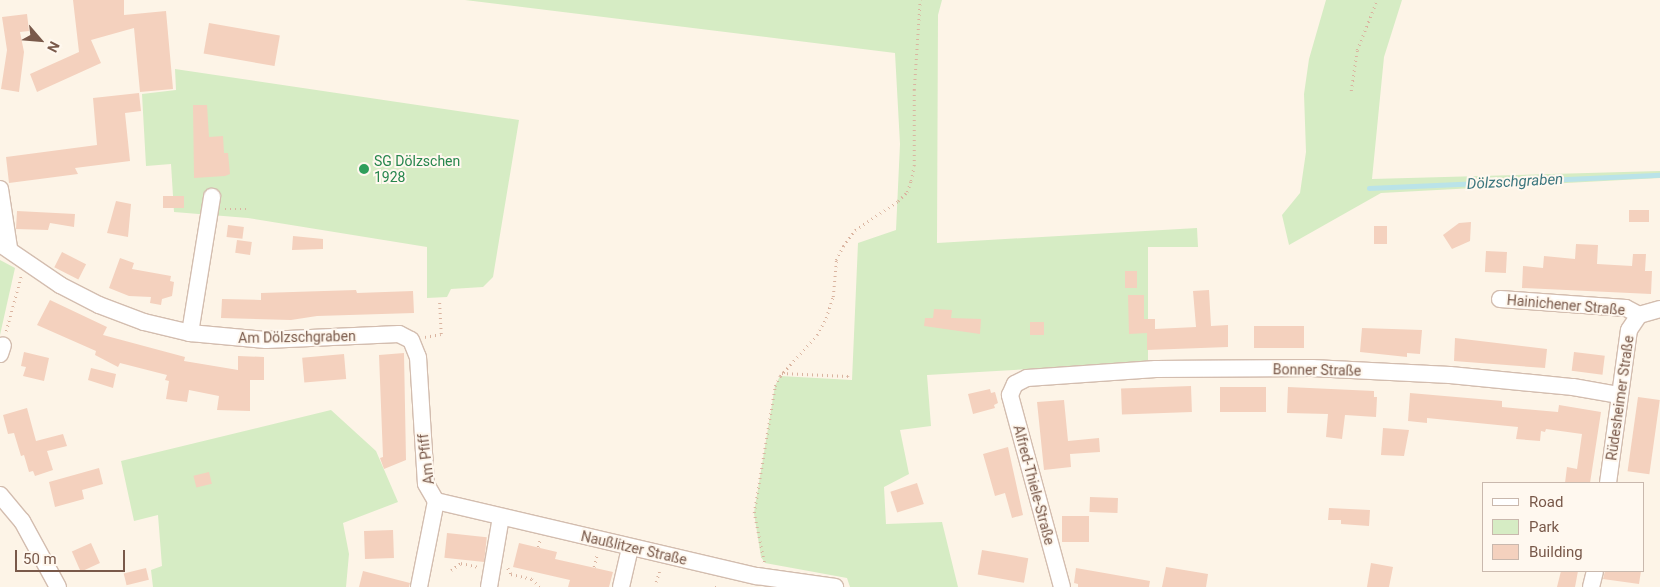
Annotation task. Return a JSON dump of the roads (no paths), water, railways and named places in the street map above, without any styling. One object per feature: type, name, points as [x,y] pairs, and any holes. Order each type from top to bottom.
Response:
[{"type":"street","points":[[0,189],[5,246]]},
{"type":"street","points":[[190,333],[211,205]]},
{"type":"street","name":"Am Dölzschgraben","points":[[5,246],[28,264],[99,305],[144,322],[190,333],[266,340],[399,334],[411,340],[418,357]]},
{"type":"street","name":"Hainichener Straße","points":[[1500,299],[1626,308],[1639,315],[1660,309]]},
{"type":"street","name":"Rüdesheimer Straße","points":[[1608,482],[1629,330],[1639,315]]},
{"type":"street","name":"Am Pfiff","points":[[418,357],[426,484],[436,501],[419,587]]},
{"type":"street","name":"Bonner Straße","points":[[1015,384],[1027,378],[1156,369],[1312,368],[1479,378],[1573,387],[1619,395]]},
{"type":"street","name":"Alfred-Thiele-Straße","points":[[1015,384],[1010,395],[1062,587]]},
{"type":"street","points":[[0,495],[22,521],[58,587]]},
{"type":"street","name":"Naußlitzer Straße","points":[[436,501],[630,548],[757,582],[835,587]]},
{"type":"street","points":[[490,580],[501,517]]},
{"type":"street","points":[[622,587],[630,548]]},
{"type":"street","points":[[1591,587],[1594,572]]},
{"type":"waterway","name":"Dölzschgraben","points":[[1369,188],[1660,175]]},
{"type":"place","name":"SG Dölzschen 1928","points":[[364,169]]}]
